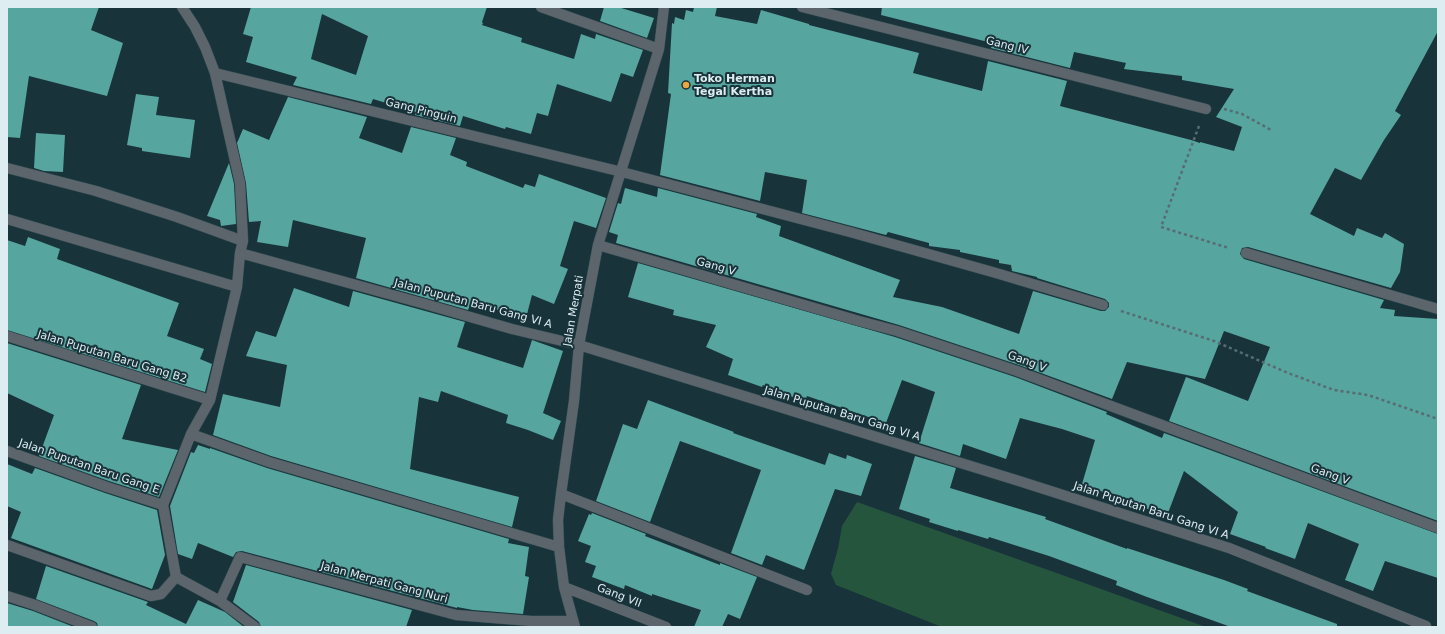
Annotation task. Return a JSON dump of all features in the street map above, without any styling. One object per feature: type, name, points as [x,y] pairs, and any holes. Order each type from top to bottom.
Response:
[{"type":"street","points":[[176,577],[163,505],[191,434],[210,400],[237,287],[240,253],[243,241],[240,183],[215,73],[195,27],[182,7]]},
{"type":"street","points":[[541,7],[659,49]]},
{"type":"street","name":"Jalan Merpati","points":[[574,624],[564,587],[559,547],[558,520],[574,401],[579,345],[598,245],[622,172],[659,49],[664,7]]},
{"type":"street","name":"Gang IV","points":[[802,7],[1206,109]]},
{"type":"street","name":"Gang Pinguin","points":[[215,73],[622,172],[865,236],[1103,305]]},
{"type":"street","points":[[7,168],[96,191],[177,217],[243,241]]},
{"type":"street","points":[[7,219],[237,287]]},
{"type":"street","name":"Gang V","points":[[598,245],[897,331],[1002,366],[1438,528]]},
{"type":"street","name":"Jalan Puputan Baru Gang VI A","points":[[240,253],[512,329],[579,345],[1229,548],[1426,626]]},
{"type":"street","points":[[1246,253],[1438,308]]},
{"type":"street","name":"Jalan Puputan Baru Gang B2","points":[[7,336],[210,400]]},
{"type":"street","points":[[191,434],[269,462],[559,547]]},
{"type":"street","name":"Jalan Puputan Baru Gang E","points":[[7,451],[107,487],[163,505]]},
{"type":"street","points":[[561,494],[807,590]]},
{"type":"street","points":[[7,545],[151,596],[161,594],[176,577]]},
{"type":"street","name":"Jalan Merpati Gang Nuri","points":[[220,601],[240,557],[456,615],[574,624]]},
{"type":"street","points":[[176,577],[220,601],[255,627]]},
{"type":"street","name":"Gang VII","points":[[564,587],[666,627]]},
{"type":"street","points":[[7,596],[92,627]]},
{"type":"path","points":[[1246,253],[1161,227],[1206,109],[1218,108],[1242,114],[1272,131]]},
{"type":"path","points":[[1103,305],[1214,341],[1288,373],[1334,390],[1368,395],[1438,419]]},
{"type":"green space","points":[[857,502],[1206,627],[942,627],[836,585],[831,574],[842,526]]},
{"type":"building","points":[[7,7],[99,7],[91,30],[123,43],[107,96],[29,76],[20,138],[7,137]]},
{"type":"building","points":[[251,7],[487,7],[482,25],[522,38],[521,42],[574,59],[581,34],[595,39],[596,34],[643,50],[633,77],[621,73],[611,102],[557,84],[548,116],[537,113],[531,134],[506,127],[505,129],[463,116],[460,126],[415,115],[416,112],[373,99],[371,104],[293,85],[297,77],[246,62],[253,37],[243,34]],"holes":[[[322,14],[368,36],[356,75],[311,59]]]},
{"type":"building","points":[[604,7],[618,7],[654,18],[647,38],[600,21]]},
{"type":"building","points":[[694,7],[717,7],[715,16],[757,24],[761,10],[809,25],[919,53],[913,73],[982,91],[988,61],[1067,81],[1060,106],[1234,151],[1242,127],[1216,117],[1234,89],[1182,80],[1182,76],[1124,69],[1126,63],[1074,52],[1070,68],[991,48],[992,43],[881,15],[882,7],[1438,7],[1438,31],[1395,111],[1401,115],[1384,140],[1361,180],[1335,168],[1310,214],[1354,236],[1357,228],[1382,238],[1385,233],[1404,244],[1400,272],[1391,288],[1248,247],[1242,248],[1240,254],[1244,259],[1384,300],[1380,308],[1395,310],[1394,316],[1438,319],[1438,521],[1169,421],[1186,377],[1248,401],[1270,347],[1224,331],[1205,379],[1127,362],[1112,399],[1019,365],[899,325],[616,243],[618,235],[609,232],[618,203],[621,204],[625,188],[657,197],[658,188],[757,214],[756,217],[781,226],[779,236],[900,280],[893,297],[942,307],[1019,334],[1033,291],[1101,311],[1105,311],[1109,307],[1109,303],[1105,299],[1037,277],[1012,271],[1011,265],[999,263],[999,260],[960,252],[960,250],[929,246],[929,243],[888,232],[886,235],[802,213],[807,180],[765,172],[760,201],[660,175],[671,94],[668,93],[672,23],[674,24],[675,17],[684,20],[686,10],[693,12]]},
{"type":"building","points":[[136,94],[159,97],[156,115],[195,120],[190,158],[142,151],[142,148],[127,145]]},
{"type":"building","points":[[288,97],[367,117],[359,138],[402,153],[411,127],[456,138],[450,155],[467,162],[466,166],[523,188],[525,184],[535,187],[539,174],[606,198],[596,228],[574,221],[560,266],[568,269],[554,304],[532,295],[526,318],[471,302],[468,310],[356,278],[366,238],[293,220],[288,247],[257,242],[261,221],[249,222],[246,183],[237,143],[243,129],[269,140]]},
{"type":"building","points":[[36,133],[65,135],[63,172],[44,171],[34,168]]},
{"type":"building","points":[[229,163],[234,184],[236,224],[221,226],[220,220],[207,216]]},
{"type":"building","points":[[28,237],[60,249],[57,259],[179,303],[167,336],[204,349],[200,359],[212,364],[205,392],[7,330],[7,240],[25,246]]},
{"type":"building","points":[[638,263],[895,337],[1015,377],[1107,412],[1106,414],[1162,438],[1164,433],[1438,534],[1438,578],[1385,561],[1373,591],[1345,580],[1359,544],[1308,523],[1295,559],[1230,534],[1238,512],[1184,471],[1168,513],[1154,508],[1153,511],[1082,484],[1095,440],[1062,429],[1020,418],[1006,459],[963,444],[960,456],[919,443],[935,392],[902,380],[886,423],[807,396],[805,402],[763,385],[762,387],[728,375],[733,359],[706,347],[716,325],[673,315],[674,310],[628,297]]},
{"type":"building","points":[[294,288],[349,307],[353,291],[465,322],[457,347],[523,368],[532,340],[563,351],[543,413],[561,421],[553,440],[506,423],[508,415],[441,391],[438,402],[419,397],[410,469],[519,497],[512,527],[271,456],[213,435],[223,394],[280,407],[287,365],[246,356],[256,331],[276,337]]},
{"type":"building","points":[[7,343],[141,385],[122,439],[178,450],[159,497],[39,456],[54,415],[7,393]]},
{"type":"building","points":[[648,400],[734,432],[733,433],[825,465],[829,453],[846,459],[847,455],[872,464],[861,496],[835,489],[804,570],[766,555],[762,565],[731,553],[761,470],[680,441],[650,522],[596,501],[623,424],[637,429]]},
{"type":"building","points":[[198,445],[267,468],[509,539],[508,543],[529,547],[525,576],[529,577],[523,614],[457,608],[242,551],[236,552],[233,557],[198,543],[192,559],[178,554],[170,506],[191,452],[194,453]]},
{"type":"building","points":[[915,456],[956,468],[950,488],[1046,517],[1045,519],[1127,549],[1224,580],[1248,589],[1247,591],[1337,624],[1337,627],[1231,627],[1116,585],[1117,581],[1049,556],[989,537],[988,539],[929,522],[930,519],[899,509]]},
{"type":"building","points":[[7,464],[32,474],[35,468],[157,510],[165,555],[152,589],[11,538],[21,512],[7,506]]},
{"type":"building","points":[[592,513],[646,534],[645,536],[720,565],[720,563],[757,577],[740,619],[728,614],[722,627],[694,627],[701,610],[652,594],[652,596],[625,585],[624,589],[592,577],[596,566],[585,562],[591,546],[578,541],[589,514],[591,515]]},
{"type":"building","points":[[246,565],[412,610],[406,627],[261,627],[259,622],[233,602]]},
{"type":"building","points":[[46,566],[148,602],[146,605],[186,624],[198,600],[225,612],[244,627],[98,627],[97,623],[94,621],[36,599]]},
{"type":"building","points":[[7,603],[33,611],[74,627],[7,627]]},
{"type":"place","name":"Toko Herman Tegal Kertha","points":[[686,85]]}]
